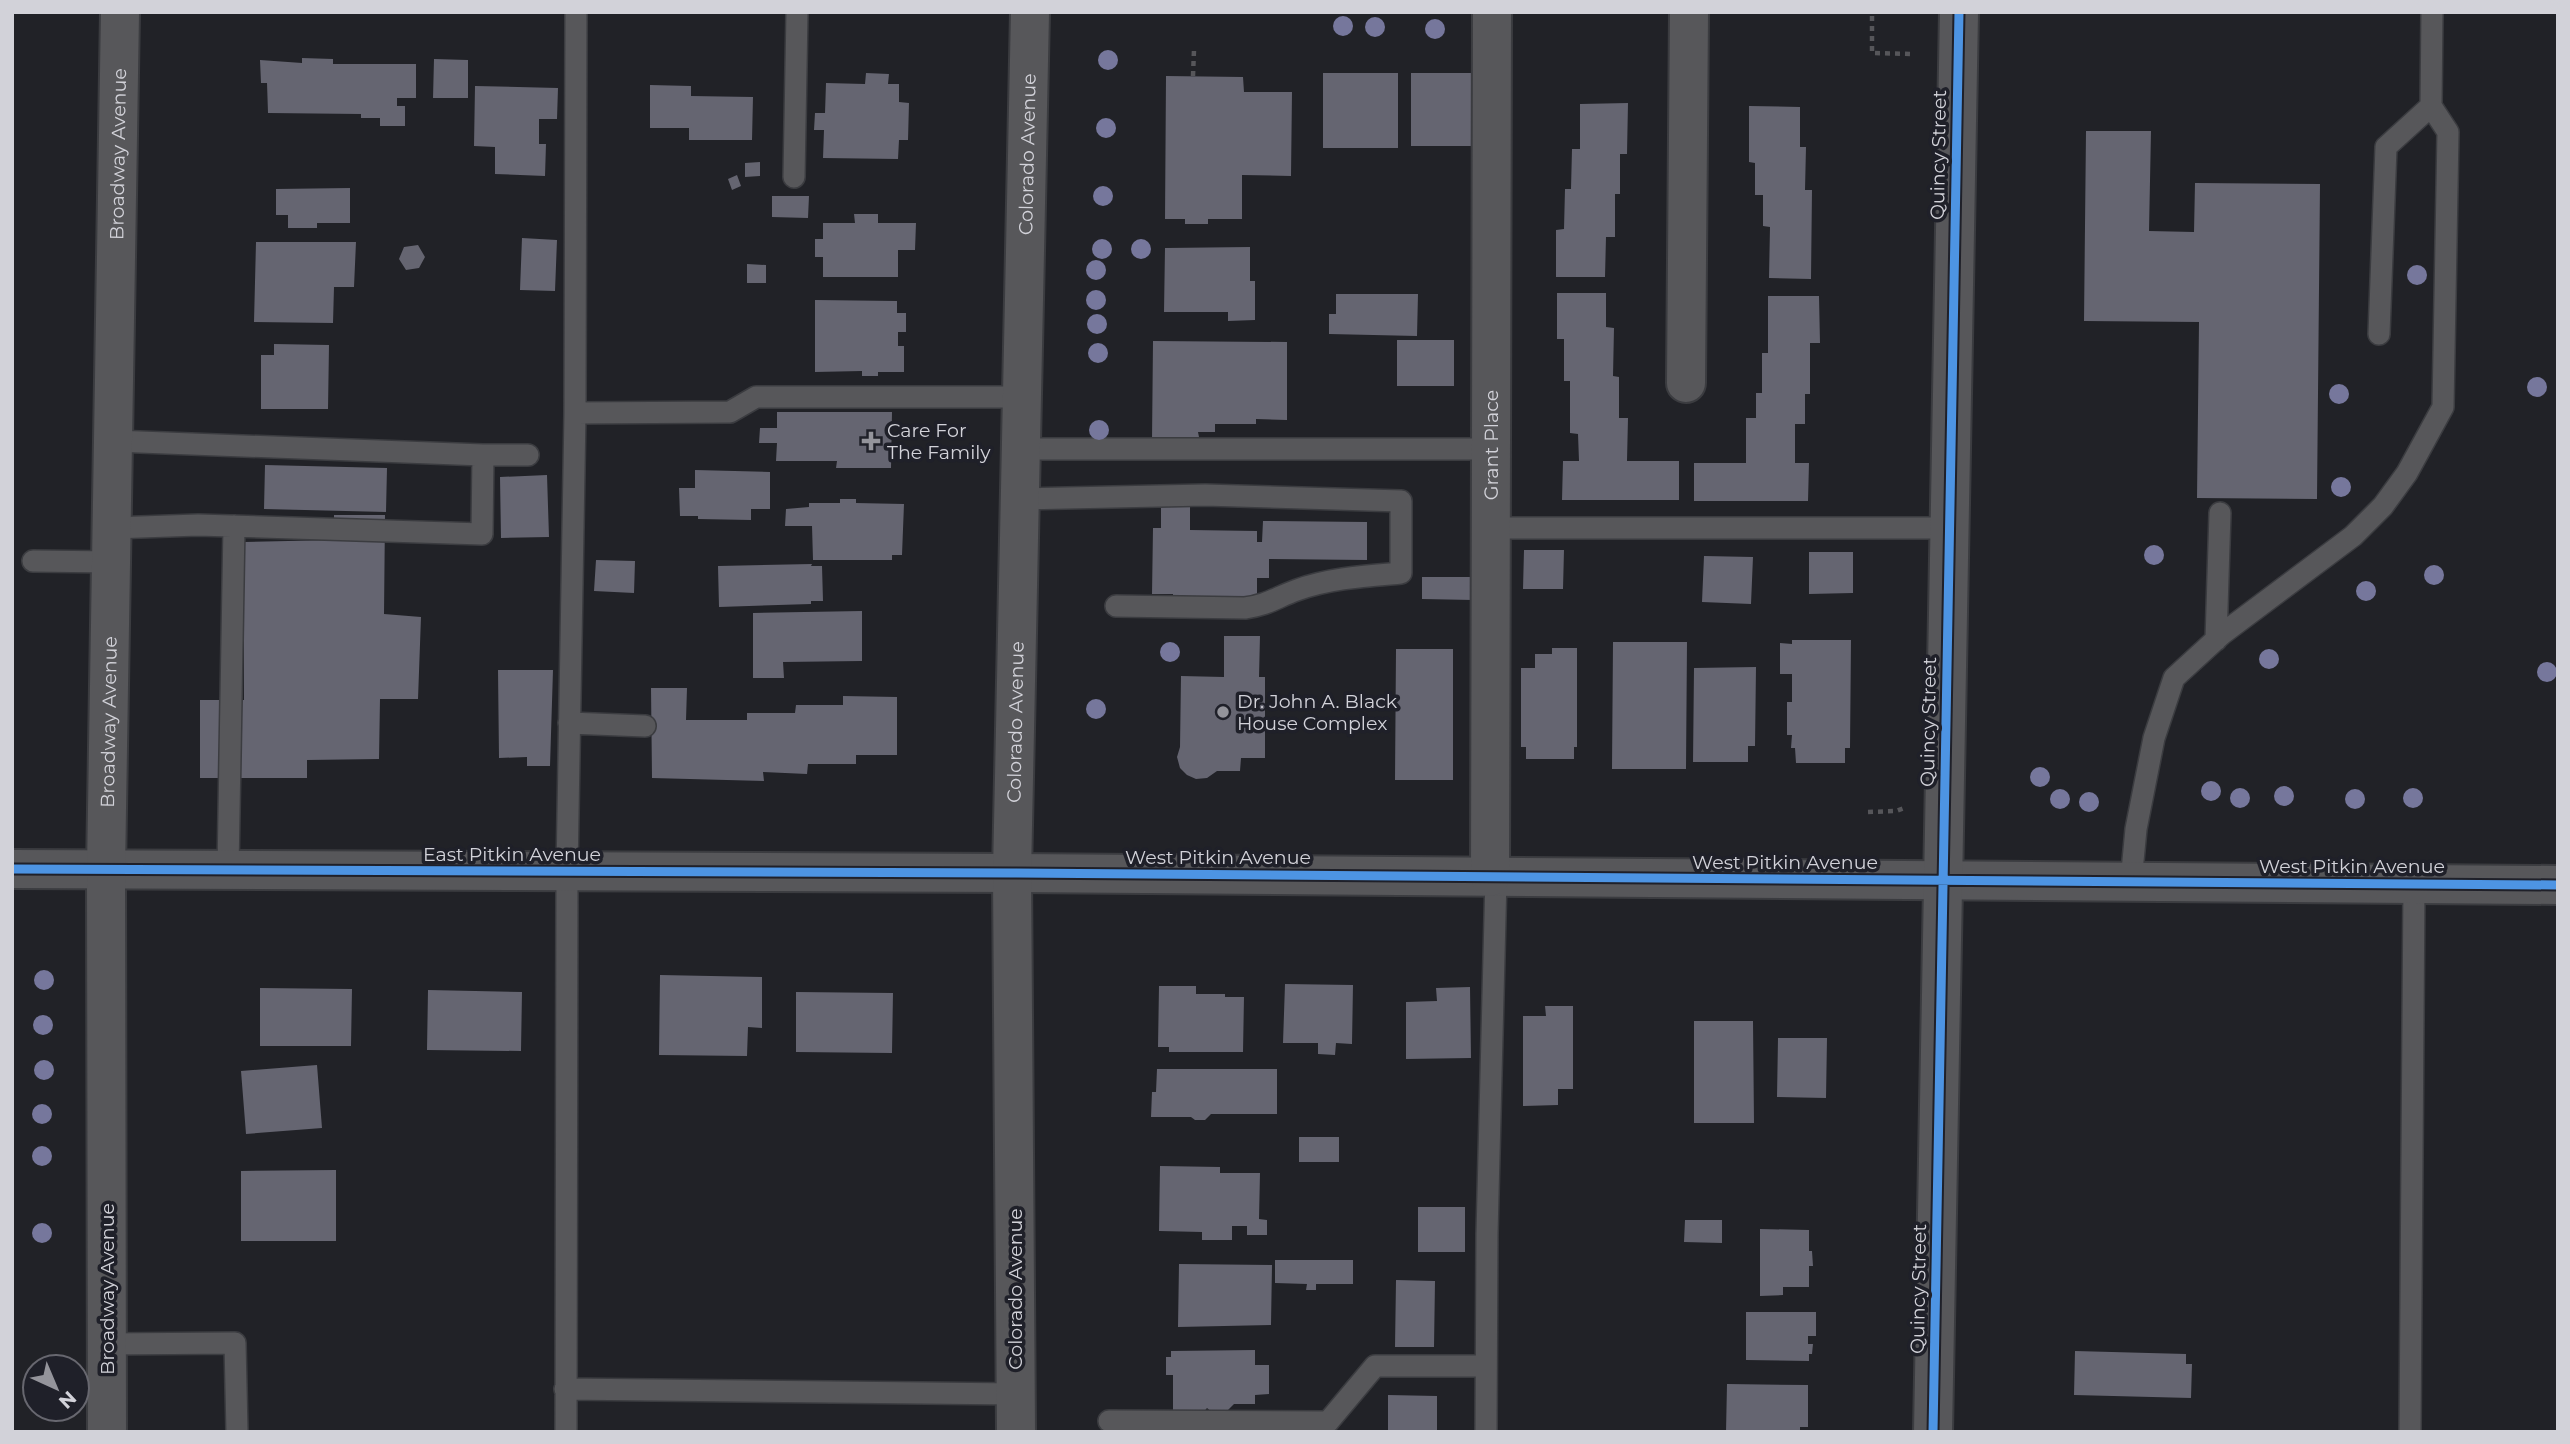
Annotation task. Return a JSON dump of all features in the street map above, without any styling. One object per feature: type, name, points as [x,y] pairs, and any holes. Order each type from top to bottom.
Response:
[{"type":"street","name":"Broadway Avenue","points":[[107,1432],[106,870],[120,12]]},
{"type":"street","name":"Colorado Avenue","points":[[1016,1432],[1012,873],[1030,12]]},
{"type":"street","name":"Grant Place","points":[[1492,12],[1493,877]]},
{"type":"street","points":[[1686,383],[1689,12]]},
{"type":"street","name":"Quincy Street","points":[[1933,1432],[1959,12]]},
{"type":"street","name":"East Pitkin Avenue","points":[[12,869],[1012,873]]},
{"type":"street","name":"West Pitkin Avenue","points":[[1012,873],[2558,886]]},
{"type":"lane","points":[[566,1432],[567,871],[575,413],[576,12]]},
{"type":"lane","points":[[794,177],[797,12]]},
{"type":"lane","points":[[2131,882],[2136,829],[2157,725],[2174,678],[2216,640],[2353,536],[2383,506],[2407,473],[2443,407],[2448,132],[2431,106],[2432,12]]},
{"type":"lane","points":[[2379,334],[2386,147],[2431,106]]},
{"type":"lane","points":[[575,413],[730,412],[757,397],[1022,397]]},
{"type":"lane","points":[[114,441],[528,455]]},
{"type":"lane","points":[[1021,449],[1491,449]]},
{"type":"lane","points":[[33,561],[198,525],[482,534],[483,455]]},
{"type":"lane","points":[[1020,499],[1205,495],[1401,501],[1401,573],[1349,578],[1298,590],[1265,606],[1116,606]]},
{"type":"lane","points":[[2216,640],[2220,513]]},
{"type":"lane","points":[[228,870],[234,526]]},
{"type":"lane","points":[[1491,528],[1949,528]]},
{"type":"lane","points":[[569,723],[645,726]]},
{"type":"lane","points":[[1486,1432],[1493,877]]},
{"type":"lane","points":[[2410,1432],[2414,884]]},
{"type":"lane","points":[[107,1344],[235,1343],[237,1432]]},
{"type":"lane","points":[[1109,1421],[1328,1422],[1375,1366],[1486,1366]]},
{"type":"lane","points":[[565,1389],[1016,1394]]},
{"type":"path","points":[[1872,16],[1872,53],[1913,54]]},
{"type":"path","points":[[1193,76],[1194,50]]},
{"type":"path","points":[[1868,812],[1904,808]]},
{"type":"building","points":[[302,58],[333,59],[333,64],[416,64],[416,98],[397,98],[397,106],[405,106],[405,126],[380,126],[380,118],[361,118],[361,114],[268,113],[267,83],[261,83],[260,60],[302,63]]},
{"type":"building","points":[[434,59],[468,60],[468,98],[433,98]]},
{"type":"building","points":[[866,73],[889,74],[888,84],[899,84],[899,102],[909,103],[908,140],[899,140],[898,159],[823,158],[824,130],[814,130],[815,113],[825,113],[826,83],[865,84]]},
{"type":"building","points":[[1323,73],[1398,73],[1398,148],[1323,148]]},
{"type":"building","points":[[1411,73],[1471,73],[1471,146],[1411,146]]},
{"type":"building","points":[[1166,76],[1243,77],[1244,92],[1292,92],[1291,176],[1242,175],[1242,219],[1208,219],[1208,224],[1185,224],[1185,219],[1165,219]]},
{"type":"building","points":[[650,85],[691,86],[691,96],[753,97],[752,140],[689,140],[689,128],[650,128]]},
{"type":"building","points":[[475,86],[558,88],[557,119],[539,119],[539,144],[546,144],[545,176],[495,174],[495,147],[474,146]]},
{"type":"building","points":[[1628,103],[1627,154],[1620,154],[1620,194],[1615,194],[1615,237],[1606,237],[1605,277],[1556,277],[1556,230],[1564,229],[1565,189],[1571,189],[1572,149],[1580,149],[1580,104]]},
{"type":"building","points":[[1749,106],[1800,107],[1800,147],[1806,147],[1805,190],[1812,190],[1811,279],[1769,278],[1770,227],[1763,226],[1763,195],[1755,195],[1755,163],[1749,162]]},
{"type":"building","points":[[2086,131],[2151,131],[2149,231],[2194,232],[2195,183],[2320,184],[2317,499],[2197,498],[2199,322],[2084,321]]},
{"type":"building","points":[[760,162],[760,176],[745,177],[745,163]]},
{"type":"building","points":[[737,175],[741,186],[732,190],[728,179]]},
{"type":"building","points":[[350,188],[350,223],[317,223],[317,228],[288,228],[288,215],[276,215],[276,189]]},
{"type":"building","points":[[772,196],[809,196],[808,218],[772,217]]},
{"type":"building","points":[[854,214],[878,214],[878,223],[916,223],[915,250],[898,250],[898,277],[823,277],[823,257],[815,257],[815,239],[823,239],[823,223],[855,223]]},
{"type":"building","points":[[522,238],[557,240],[555,291],[520,290]]},
{"type":"building","points":[[256,242],[356,242],[354,287],[334,287],[333,323],[254,322]]},
{"type":"building","points":[[418,245],[425,257],[419,268],[406,270],[399,259],[404,247]]},
{"type":"building","points":[[1250,247],[1250,281],[1255,281],[1255,320],[1228,321],[1228,312],[1164,312],[1165,248]]},
{"type":"building","points":[[747,264],[766,265],[766,283],[747,283]]},
{"type":"building","points":[[1557,293],[1606,293],[1606,327],[1614,328],[1613,376],[1619,377],[1619,418],[1628,418],[1627,461],[1679,461],[1679,500],[1562,500],[1563,461],[1579,461],[1578,434],[1570,433],[1570,381],[1564,381],[1564,339],[1557,339]]},
{"type":"building","points":[[1336,294],[1418,294],[1417,336],[1329,334],[1329,314],[1336,314]]},
{"type":"building","points":[[1768,296],[1819,296],[1820,343],[1810,343],[1810,394],[1805,394],[1805,424],[1795,424],[1795,463],[1809,463],[1808,501],[1694,501],[1694,463],[1746,463],[1746,418],[1756,418],[1756,393],[1762,393],[1762,353],[1768,353]]},
{"type":"building","points":[[815,300],[897,301],[897,313],[906,313],[906,332],[898,332],[898,346],[904,346],[904,372],[878,372],[878,376],[862,376],[862,371],[815,372]]},
{"type":"building","points":[[1397,340],[1454,340],[1454,386],[1397,386]]},
{"type":"building","points":[[1153,341],[1287,342],[1287,420],[1256,419],[1256,424],[1215,424],[1215,432],[1198,432],[1199,437],[1166,437],[1166,440],[1152,440]]},
{"type":"building","points":[[274,344],[329,345],[328,409],[261,409],[261,355],[274,355]]},
{"type":"building","points":[[777,412],[892,412],[891,468],[836,468],[837,461],[776,461],[777,443],[759,443],[760,428],[777,428]]},
{"type":"building","points":[[265,465],[387,468],[386,512],[264,509]]},
{"type":"building","points":[[695,470],[770,472],[770,509],[751,509],[751,520],[680,516],[679,488],[695,488]]},
{"type":"building","points":[[547,475],[549,537],[501,538],[500,477]]},
{"type":"building","points":[[840,499],[856,499],[856,503],[904,504],[902,555],[892,555],[892,560],[813,560],[812,526],[785,526],[786,509],[809,507],[809,503],[840,503]]},
{"type":"building","points":[[1161,507],[1190,507],[1190,530],[1257,531],[1257,542],[1262,542],[1263,521],[1367,522],[1367,560],[1269,559],[1269,578],[1257,578],[1257,601],[1173,600],[1173,594],[1152,594],[1153,528],[1161,528]]},
{"type":"building","points":[[334,515],[385,515],[384,614],[421,617],[418,699],[380,699],[379,759],[307,760],[307,778],[200,778],[200,700],[244,700],[244,542],[334,540]]},
{"type":"building","points":[[1524,550],[1564,550],[1563,589],[1523,589]]},
{"type":"building","points":[[1809,552],[1853,552],[1853,593],[1809,594]]},
{"type":"building","points":[[1704,556],[1753,557],[1751,604],[1702,602]]},
{"type":"building","points":[[596,560],[635,561],[634,593],[594,591]]},
{"type":"building","points":[[812,564],[811,566],[822,566],[823,601],[811,601],[811,604],[719,607],[718,566]]},
{"type":"building","points":[[1422,577],[1473,577],[1473,600],[1422,599]]},
{"type":"building","points":[[862,611],[862,661],[783,662],[784,678],[753,678],[753,613]]},
{"type":"building","name":"Dr. John A. Black House Complex","points":[[1224,636],[1260,636],[1259,677],[1265,677],[1265,758],[1241,758],[1240,771],[1217,771],[1207,778],[1196,779],[1180,768],[1177,757],[1180,747],[1181,676],[1224,677]]},
{"type":"building","points":[[1792,640],[1851,640],[1850,748],[1845,748],[1845,763],[1796,763],[1795,748],[1791,748],[1792,735],[1787,735],[1787,702],[1792,702],[1792,674],[1780,674],[1780,643],[1792,644]]},
{"type":"building","points":[[1613,642],[1687,642],[1686,769],[1612,769]]},
{"type":"building","points":[[1552,648],[1577,648],[1577,747],[1574,747],[1574,759],[1526,759],[1526,747],[1521,747],[1521,668],[1535,668],[1535,654],[1552,654]]},
{"type":"building","points":[[1396,649],[1453,649],[1453,780],[1395,780]]},
{"type":"building","points":[[1756,667],[1755,746],[1748,746],[1748,762],[1693,762],[1694,668]]},
{"type":"building","points":[[498,670],[553,670],[550,766],[527,766],[527,757],[499,758]]},
{"type":"building","points":[[651,688],[687,688],[686,720],[747,720],[747,713],[795,713],[796,705],[843,705],[843,696],[897,697],[897,755],[856,755],[856,764],[808,764],[807,774],[763,772],[764,781],[652,778]]},
{"type":"building","points":[[660,975],[762,977],[762,1028],[748,1027],[747,1056],[659,1055]]},
{"type":"building","points":[[1285,984],[1353,985],[1352,1044],[1336,1043],[1335,1055],[1318,1054],[1318,1043],[1283,1043]]},
{"type":"building","points":[[1159,986],[1196,986],[1196,994],[1244,997],[1243,1052],[1169,1052],[1169,1047],[1158,1047]]},
{"type":"building","points":[[1470,987],[1471,1058],[1406,1059],[1406,1002],[1437,1001],[1436,988]]},
{"type":"building","points":[[260,988],[352,989],[351,1046],[260,1046]]},
{"type":"building","points":[[428,990],[522,992],[521,1051],[427,1050]]},
{"type":"building","points":[[796,992],[893,993],[892,1053],[796,1052]]},
{"type":"building","points":[[1545,1006],[1573,1006],[1573,1089],[1558,1089],[1558,1105],[1523,1106],[1523,1016],[1546,1016]]},
{"type":"building","points":[[1694,1021],[1753,1021],[1754,1123],[1694,1123]]},
{"type":"building","points":[[1778,1038],[1827,1038],[1826,1098],[1777,1097]]},
{"type":"building","points":[[317,1065],[322,1128],[246,1134],[241,1071]]},
{"type":"building","points":[[1157,1069],[1277,1069],[1277,1114],[1211,1114],[1205,1120],[1191,1117],[1151,1117],[1152,1092],[1156,1092]]},
{"type":"building","points":[[1299,1137],[1339,1137],[1339,1162],[1299,1162]]},
{"type":"building","points":[[1160,1166],[1220,1167],[1220,1173],[1260,1173],[1259,1219],[1267,1220],[1267,1235],[1247,1235],[1247,1226],[1232,1226],[1232,1240],[1202,1240],[1202,1232],[1159,1231]]},
{"type":"building","points":[[336,1170],[336,1241],[241,1241],[241,1171]]},
{"type":"building","points":[[1418,1207],[1465,1207],[1465,1252],[1418,1252]]},
{"type":"building","points":[[1685,1220],[1722,1220],[1722,1243],[1684,1242]]},
{"type":"building","points":[[1760,1229],[1809,1230],[1809,1251],[1812,1251],[1813,1266],[1809,1266],[1809,1287],[1783,1287],[1783,1295],[1760,1296]]},
{"type":"building","points":[[1275,1260],[1353,1260],[1353,1284],[1316,1284],[1316,1290],[1306,1290],[1307,1284],[1275,1283]]},
{"type":"building","points":[[1179,1264],[1272,1265],[1271,1325],[1178,1327]]},
{"type":"building","points":[[1396,1280],[1435,1281],[1434,1347],[1395,1347]]},
{"type":"building","points":[[1746,1312],[1816,1312],[1816,1336],[1808,1336],[1808,1344],[1813,1344],[1809,1361],[1746,1360]]},
{"type":"building","points":[[1255,1350],[1255,1365],[1269,1365],[1269,1394],[1255,1395],[1255,1404],[1234,1404],[1226,1412],[1213,1413],[1207,1408],[1201,1415],[1173,1415],[1173,1375],[1166,1375],[1166,1357],[1171,1357],[1171,1351]]},
{"type":"building","points":[[2075,1351],[2186,1354],[2186,1364],[2192,1364],[2191,1398],[2074,1395]]},
{"type":"building","points":[[1727,1384],[1808,1385],[1808,1427],[1800,1427],[1800,1432],[1726,1432]]},
{"type":"building","points":[[1388,1395],[1437,1396],[1437,1432],[1388,1432]]},
{"type":"cycle path","points":[[1933,1432],[1959,12]]},
{"type":"cycle path","points":[[12,869],[1012,873],[2558,885]]},
{"type":"place","name":"Care For The Family","points":[[871,441]]},
{"type":"place","name":"Dr. John A. Black House Complex","points":[[1223,712]]}]
